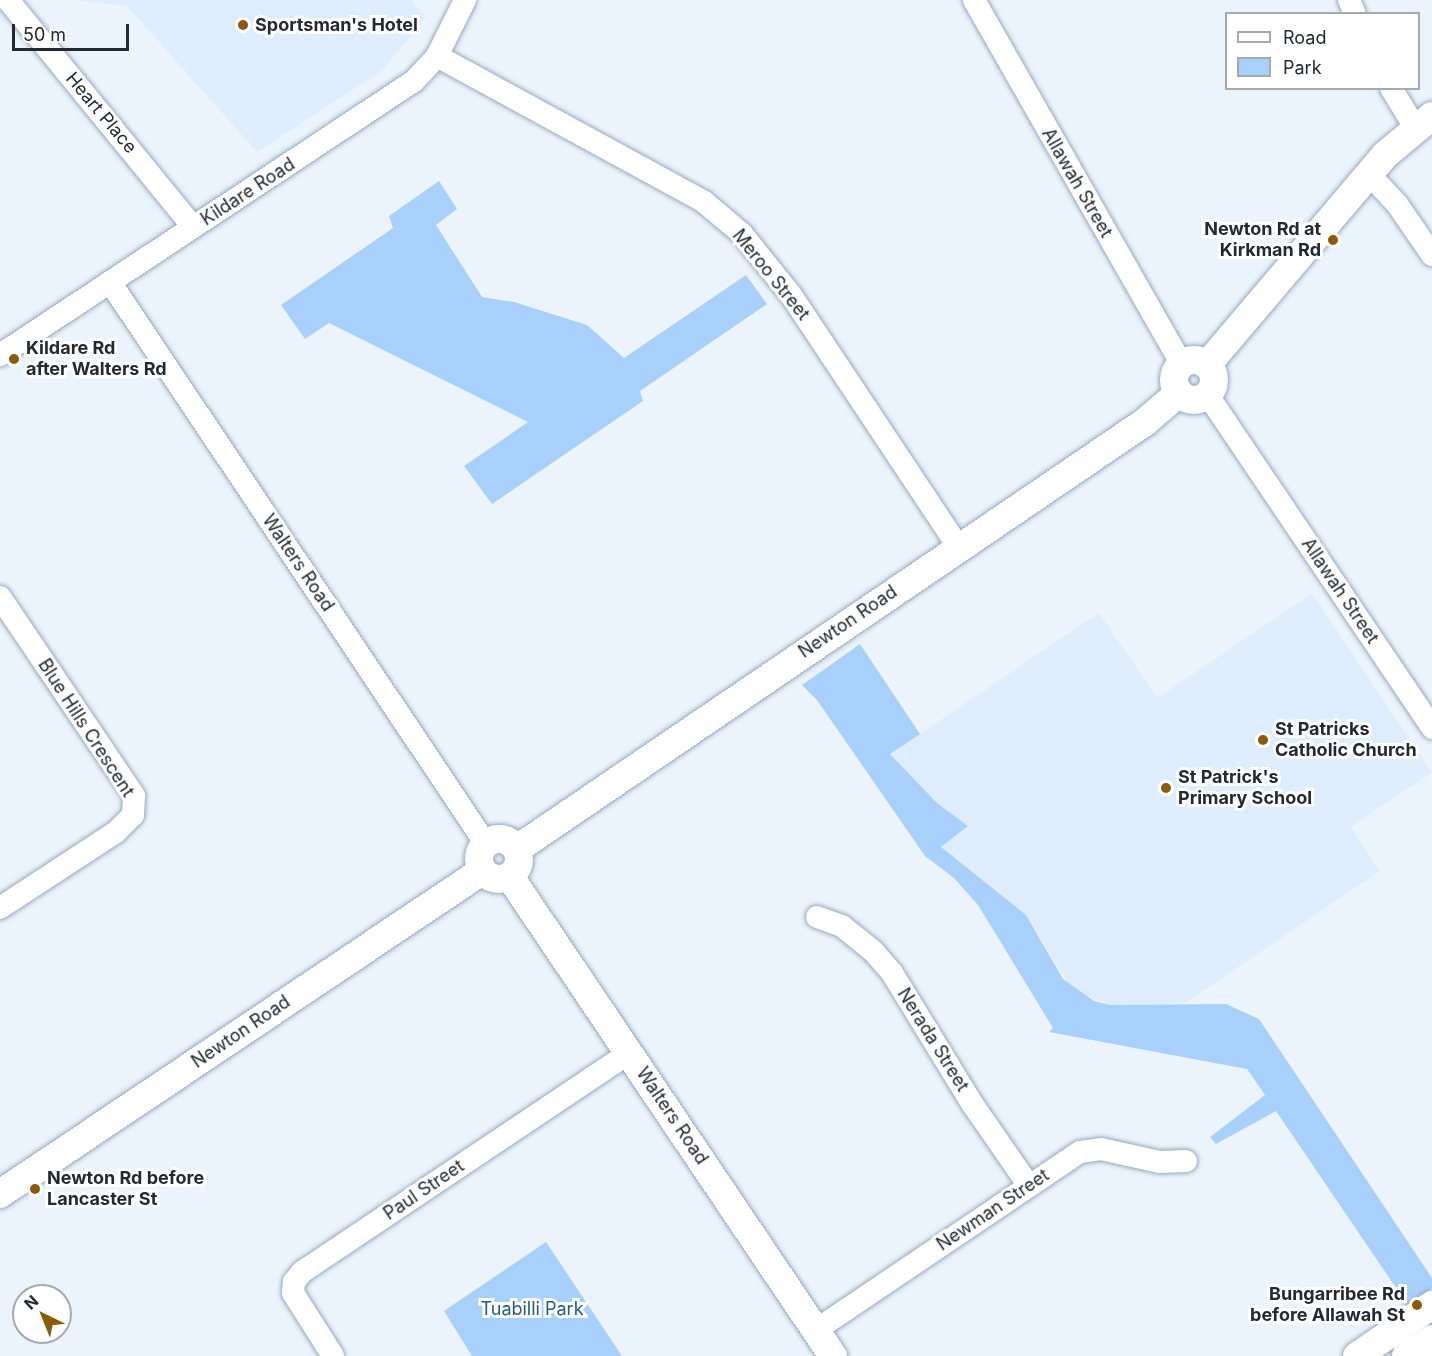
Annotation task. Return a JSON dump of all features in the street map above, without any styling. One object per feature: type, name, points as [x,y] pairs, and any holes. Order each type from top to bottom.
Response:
[{"type":"main road","points":[[1195,365],[1214,381],[1207,394],[1194,400],[1179,393],[1174,381],[1195,365],[1369,174],[1424,123]]},
{"type":"main road","name":"Newton Road","points":[[517,849],[544,827],[1145,422],[1179,393]]},
{"type":"main road","points":[[503,839],[517,849],[520,861],[510,877],[492,879],[484,857],[503,839]]},
{"type":"main road","name":"Newton Road","points":[[0,1194],[484,857]]},
{"type":"main road","name":"Walters Road","points":[[510,877],[833,1356]]},
{"type":"main road","points":[[1357,1356],[1432,1305]]},
{"type":"main road","points":[[1406,1356],[1432,1339]]},
{"type":"street","name":"Heart Place","points":[[8,0],[193,227]]},
{"type":"street","name":"Kildare Road","points":[[0,355],[414,81],[436,56],[465,0]]},
{"type":"street","name":"Allawah Street","points":[[974,0],[1195,365]]},
{"type":"street","name":"Meroo Street","points":[[436,56],[703,201],[742,234],[791,295],[959,548]]},
{"type":"street","points":[[1394,90],[1424,123]]},
{"type":"street","points":[[1369,174],[1393,199],[1432,255]]},
{"type":"street","name":"Walters Road","points":[[110,282],[484,857]]},
{"type":"street","name":"Allawah Street","points":[[1207,394],[1432,728]]},
{"type":"street","name":"Blue Hills Crescent","points":[[0,597],[134,796],[133,815],[116,832],[0,908]]},
{"type":"street","name":"Nerada Street","points":[[818,917],[842,926],[873,951],[892,973],[973,1105],[1029,1186]]},
{"type":"street","name":"Paul Street","points":[[333,1356],[293,1293],[294,1282],[302,1272],[629,1053]]},
{"type":"street","name":"Newman Street","points":[[816,1330],[1087,1149],[1101,1149],[1160,1162],[1186,1161]]},
{"type":"shaded area","points":[[74,0],[411,0],[426,17],[382,71],[257,152],[127,6]]},
{"type":"shaded area","name":"St Patrick's Primary School","points":[[1312,594],[1432,772],[1351,827],[1380,871],[1185,1003],[1110,1005],[1072,989],[1026,915],[941,847],[968,826],[937,803],[890,754],[1099,613],[1157,698]]},
{"type":"green space","points":[[439,181],[457,209],[436,225],[482,297],[514,302],[587,325],[624,358],[746,275],[767,304],[640,391],[643,401],[492,504],[464,466],[528,422],[329,323],[305,339],[281,305],[393,228],[389,216]]},
{"type":"green space","points":[[860,644],[920,734],[890,754],[937,803],[968,826],[941,847],[1026,915],[1063,979],[1094,1001],[1110,1005],[1226,1004],[1259,1019],[1432,1278],[1432,1288],[1407,1304],[1276,1111],[1216,1144],[1210,1137],[1265,1095],[1247,1069],[1049,1032],[1053,1028],[978,905],[954,878],[925,856],[817,700],[802,685]]},
{"type":"green space","name":"Tuabilli Park","points":[[546,1242],[622,1356],[472,1356],[444,1311]]},
{"type":"place","name":"Sportsman's Hotel","points":[[243,25]]},
{"type":"place","name":"Newton Rd at Kirkman Rd","points":[[1333,240]]},
{"type":"place","name":"Kildare Rd after Walters Rd","points":[[14,359]]},
{"type":"place","name":"St Patricks Catholic Church","points":[[1263,740]]},
{"type":"place","name":"St Patrick's Primary School","points":[[1166,788]]},
{"type":"place","name":"Newton Rd before Lancaster St","points":[[35,1189]]},
{"type":"place","name":"Bungarribee Rd before Allawah St","points":[[1417,1305]]}]
